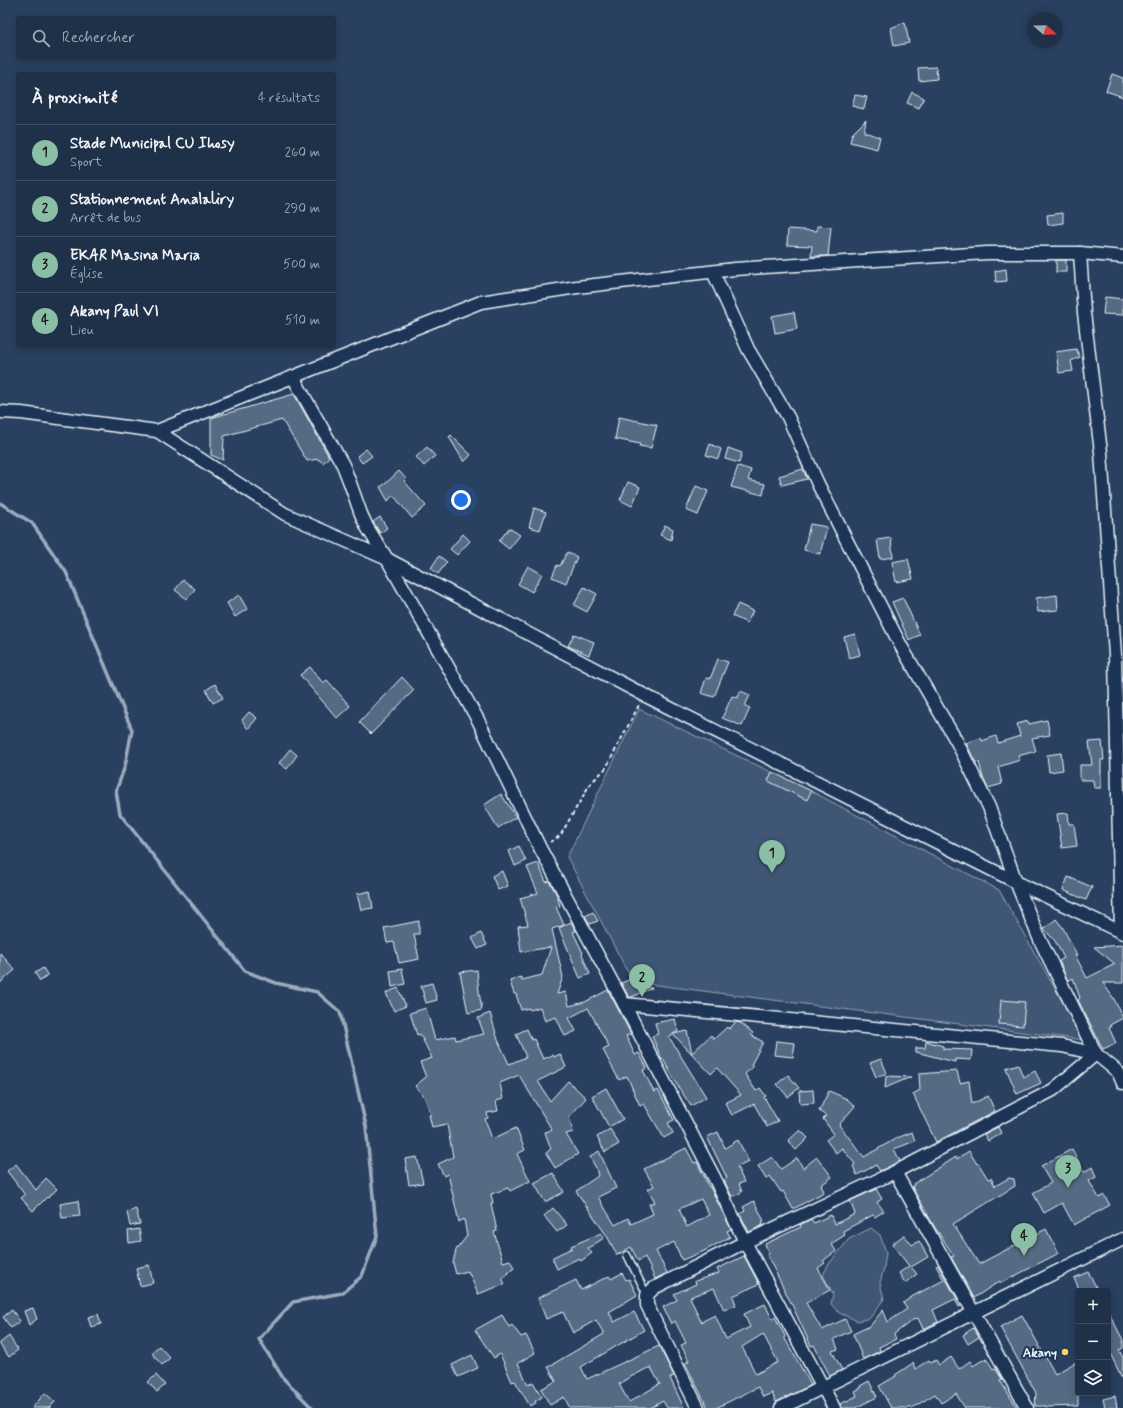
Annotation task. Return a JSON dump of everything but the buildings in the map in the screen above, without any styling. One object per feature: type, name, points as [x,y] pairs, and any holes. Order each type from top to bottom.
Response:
[{"type":"street","points":[[157,431],[481,302],[577,287],[713,272],[987,253],[1080,253],[1123,257]]},
{"type":"street","points":[[0,412],[21,413],[157,431],[285,514],[387,559],[644,694],[1016,882],[1122,932],[1115,656],[1100,452],[1084,313],[1080,253]]},
{"type":"street","points":[[713,272],[748,349],[788,417],[818,484],[856,559],[901,646],[957,742],[986,800],[1016,882],[1040,940],[1096,1054],[1118,1072],[1123,1083]]},
{"type":"street","points":[[292,377],[343,464],[361,514],[478,720],[540,848],[624,1004],[716,1180],[745,1242],[834,1408]]},
{"type":"street","points":[[624,1004],[1062,1046],[1096,1054]]},
{"type":"street","points":[[698,1408],[648,1305],[647,1295],[654,1288],[745,1242],[895,1172],[1052,1090],[1096,1054]]},
{"type":"street","points":[[895,1172],[1027,1408]]},
{"type":"street","points":[[781,1408],[1123,1239]]},
{"type":"lane","points":[[627,1256],[647,1295]]},
{"type":"path","points":[[540,848],[560,836],[590,784],[606,768],[644,694]]},
{"type":"shaded area","points":[[639,709],[811,791],[999,890],[1084,1040],[633,982],[567,857]]},
{"type":"shaded area","points":[[871,1228],[880,1235],[886,1252],[880,1283],[884,1299],[870,1318],[858,1321],[839,1313],[831,1304],[833,1294],[823,1275],[828,1265],[849,1239]]},
{"type":"waterway","points":[[0,503],[32,523],[66,572],[132,730],[125,766],[116,791],[120,814],[245,971],[276,983],[317,992],[340,1012],[366,1126],[377,1236],[362,1276],[342,1293],[293,1302],[259,1339],[283,1378],[312,1408]]},
{"type":"place","name":"Stade Municipal CU Ihosy","points":[[772,873]]},
{"type":"place","name":"Stationnement Analaliry","points":[[642,997]]},
{"type":"place","name":"EKAR Masina Maria","points":[[1068,1188]]},
{"type":"place","name":"Akany Paul VI","points":[[1024,1256]]},
{"type":"place","name":"Akany","points":[[1065,1352]]}]
